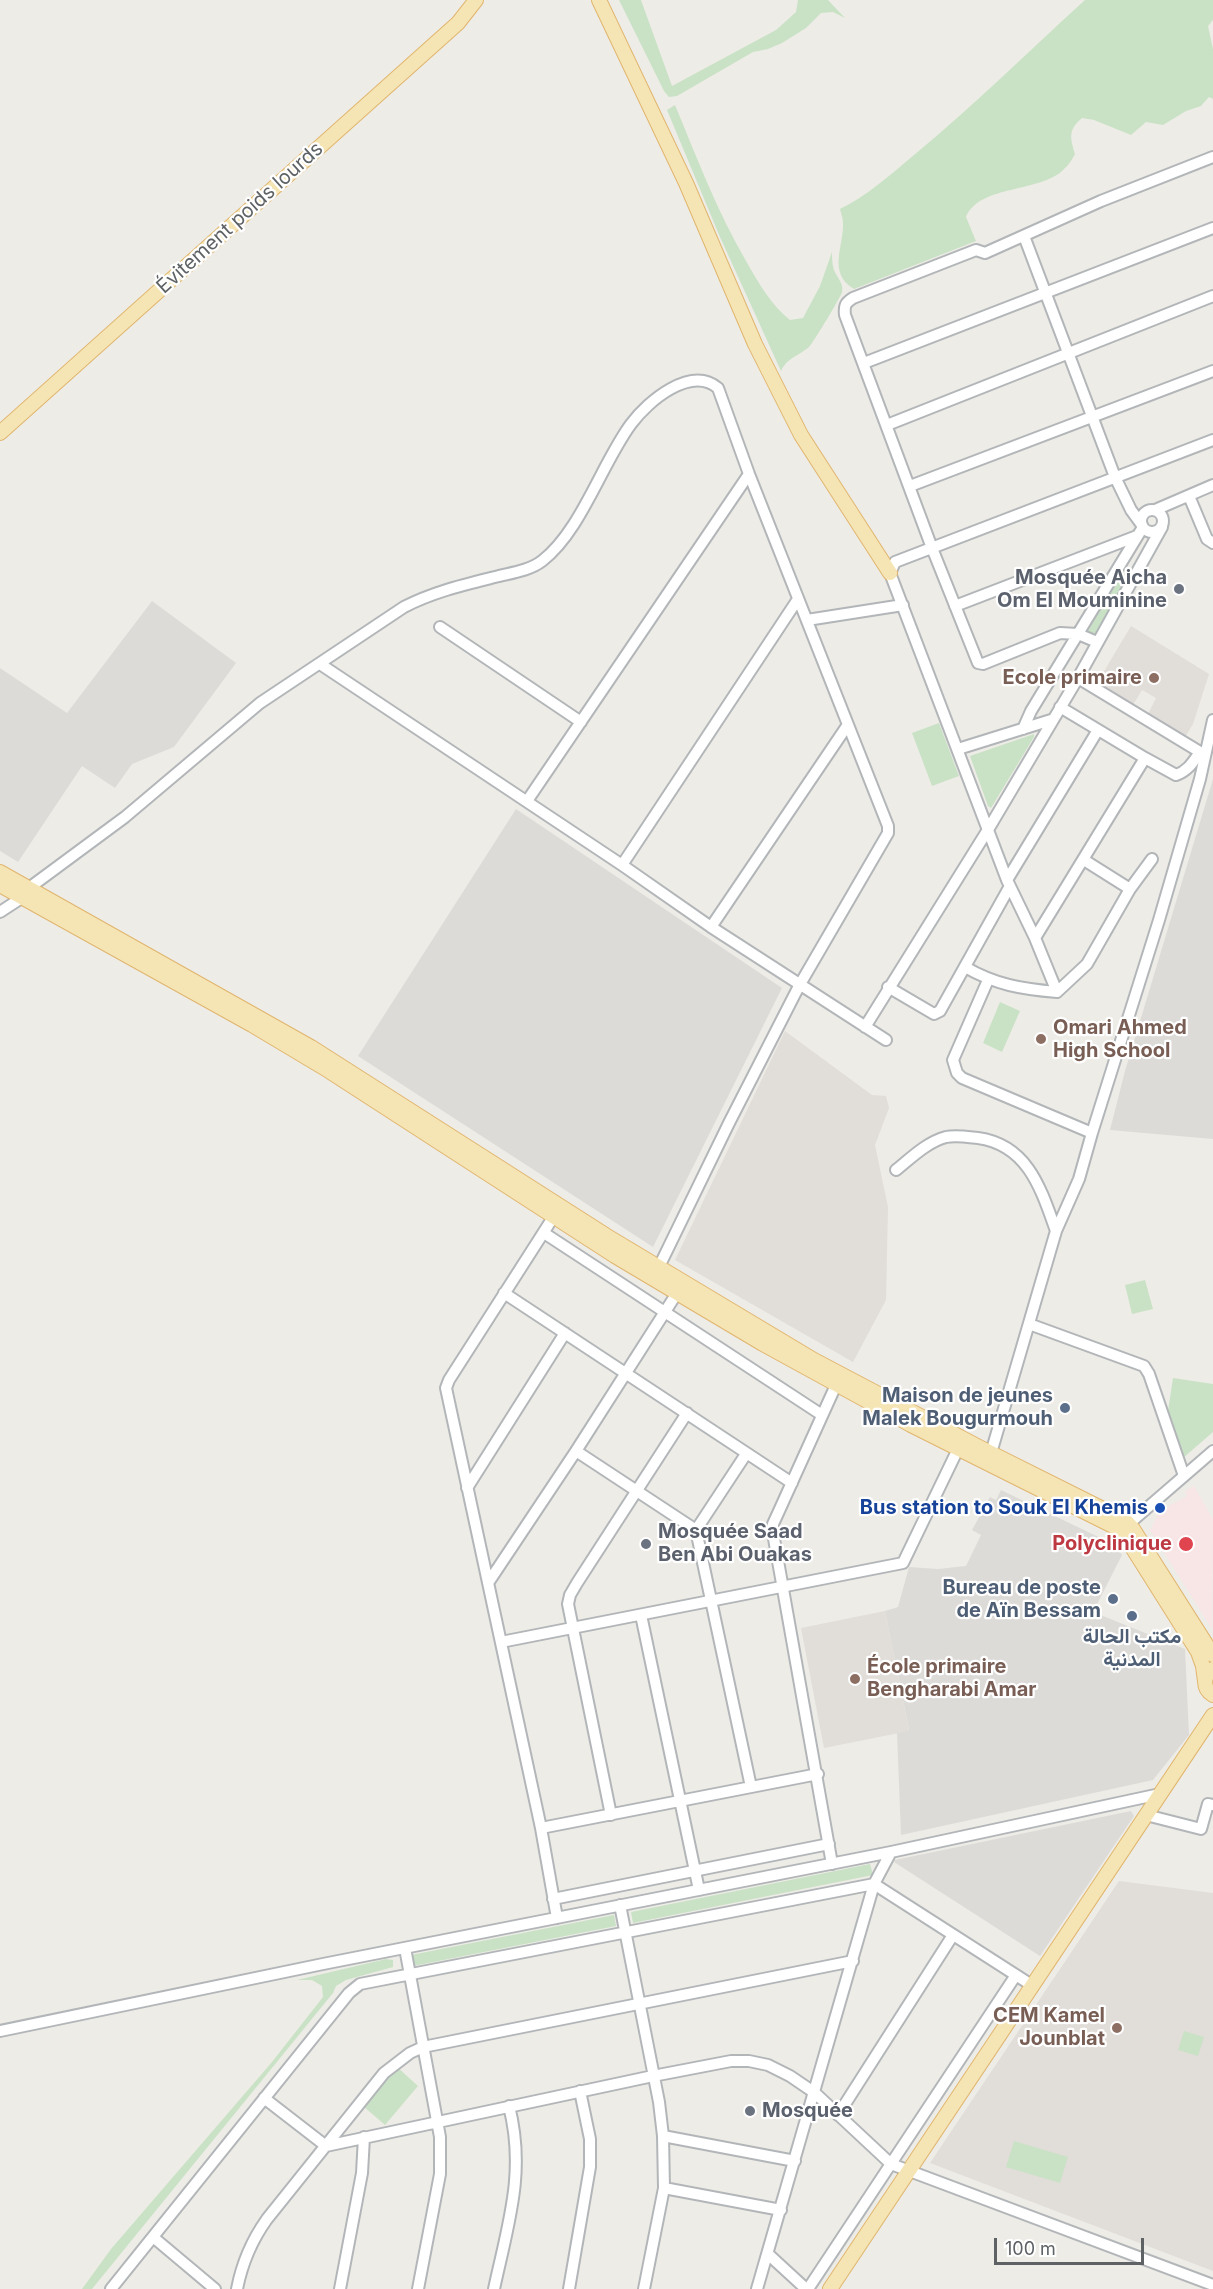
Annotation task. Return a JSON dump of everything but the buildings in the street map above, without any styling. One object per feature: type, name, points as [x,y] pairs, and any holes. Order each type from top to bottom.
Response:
[{"type":"main road","name":"Évitement poids lourds","points":[[0,433],[458,23],[476,0]]},
{"type":"main road","points":[[599,0],[695,202],[755,344],[801,435],[890,573]]},
{"type":"main road","points":[[0,872],[26,893],[329,1071],[554,1216],[656,1274],[1125,1527],[1213,1655]]},
{"type":"main road","points":[[0,885],[26,893],[302,1041],[656,1274],[677,1293],[836,1385],[958,1449],[1125,1527],[1198,1652],[1209,1689]]},
{"type":"main road","points":[[830,2289],[907,2170],[1033,1986],[1210,1719],[1208,1672],[1213,1669]]},
{"type":"street","points":[[1097,642],[1078,634],[1060,633],[983,664],[978,663],[932,548],[844,307],[853,298],[976,250],[985,253],[1101,201],[1213,157]]},
{"type":"street","points":[[864,363],[1213,228]]},
{"type":"street","points":[[1024,236],[1115,477],[1141,529]]},
{"type":"street","points":[[887,425],[1213,296]]},
{"type":"street","points":[[910,486],[1213,371]]},
{"type":"street","points":[[0,912],[125,817],[260,703],[404,607],[428,595],[525,569],[541,562],[564,538],[631,424],[646,408],[682,384],[699,379],[711,382],[718,388],[749,474],[888,826],[888,833],[799,986],[656,1274]]},
{"type":"street","points":[[1057,992],[1009,883],[890,573],[895,562],[1213,440]]},
{"type":"street","points":[[527,801],[749,474]]},
{"type":"street","points":[[1023,729],[1031,711],[1141,529],[1145,513],[1213,485]]},
{"type":"street","points":[[1189,495],[1207,539],[1213,543]]},
{"type":"street","points":[[865,1027],[989,828],[1078,678],[1162,527],[1162,517],[1155,510]]},
{"type":"street","points":[[955,606],[1141,529],[1152,532],[1162,527]]},
{"type":"street","points":[[622,865],[798,599]]},
{"type":"street","points":[[807,620],[903,606]]},
{"type":"street","points":[[440,627],[581,722]]},
{"type":"street","points":[[320,663],[799,986],[886,1040]]},
{"type":"street","points":[[1078,678],[1203,753]]},
{"type":"street","points":[[1060,707],[1176,774],[1182,773],[1203,753]]},
{"type":"street","points":[[958,749],[1051,720]]},
{"type":"street","points":[[991,1453],[1056,1231],[1079,1179],[1159,920],[1213,720]]},
{"type":"street","points":[[711,927],[847,726]]},
{"type":"street","points":[[888,987],[937,1014],[965,968],[1009,883],[1098,730]]},
{"type":"street","points":[[1035,938],[1145,758]]},
{"type":"street","points":[[965,968],[988,980],[1032,990],[1057,992],[1087,964],[1130,889],[1152,859]]},
{"type":"street","points":[[1084,860],[1130,889]]},
{"type":"street","points":[[988,980],[953,1060],[957,1074],[1092,1133]]},
{"type":"street","points":[[896,1170],[927,1146],[946,1137],[964,1136],[992,1140],[1004,1145],[1021,1159],[1035,1178],[1056,1231]]},
{"type":"street","points":[[554,1216],[446,1388],[541,1828],[557,1918]]},
{"type":"street","points":[[544,1233],[822,1415]]},
{"type":"street","points":[[504,1293],[792,1483]]},
{"type":"street","points":[[488,1582],[576,1451],[677,1293]]},
{"type":"street","points":[[1029,1324],[1144,1366],[1149,1374],[1184,1476]]},
{"type":"street","points":[[467,1488],[565,1333]]},
{"type":"street","points":[[832,1864],[818,1774],[774,1546],[773,1524],[836,1385]]},
{"type":"street","points":[[611,1815],[568,1604],[570,1595],[687,1413]]},
{"type":"street","points":[[501,1642],[903,1563],[958,1449]]},
{"type":"street","points":[[576,1451],[696,1530],[751,1787]]},
{"type":"street","points":[[1125,1527],[1213,1451]]},
{"type":"street","points":[[696,1530],[746,1454]]},
{"type":"street","points":[[641,1615],[699,1890]]},
{"type":"street","points":[[541,1828],[818,1774]]},
{"type":"street","points":[[0,2031],[891,1852],[1160,1794]]},
{"type":"street","points":[[1146,1815],[1201,1829],[1209,1804],[1213,1805]]},
{"type":"street","points":[[553,1899],[829,1844]]},
{"type":"street","points":[[757,2289],[874,1884],[891,1852]]},
{"type":"street","points":[[111,2289],[349,1993],[360,1984],[874,1884],[1033,1986]]},
{"type":"street","points":[[620,1905],[654,2076],[663,2136],[664,2188],[644,2289]]},
{"type":"street","points":[[838,2115],[952,1935]]},
{"type":"street","points":[[405,1948],[440,2137],[440,2174],[418,2289]]},
{"type":"street","points":[[237,2289],[247,2253],[255,2235],[384,2073],[410,2053],[423,2047],[853,1961]]},
{"type":"street","points":[[768,2254],[807,2289],[1016,1975]]},
{"type":"street","points":[[264,2098],[326,2146],[654,2076],[731,2061],[749,2061],[775,2068],[815,2093],[891,2164],[1213,2285]]},
{"type":"street","points":[[569,2289],[590,2167],[590,2139],[580,2091]]},
{"type":"street","points":[[494,2289],[516,2186],[514,2127],[508,2106]]},
{"type":"street","points":[[663,2136],[795,2161]]},
{"type":"street","points":[[340,2289],[362,2173],[364,2138]]},
{"type":"street","points":[[664,2188],[781,2210]]},
{"type":"street","points":[[153,2237],[215,2289]]},
{"type":"shaded area","points":[[152,601],[236,663],[174,747],[132,764],[115,788],[82,766],[18,862],[0,851],[0,668],[67,713]]},
{"type":"shaded area","name":"Ecole primaire","points":[[1131,626],[1209,674],[1193,724],[1185,737],[1148,714],[1156,698],[1142,690],[1133,705],[1097,683]]},
{"type":"shaded area","points":[[1213,779],[1213,1139],[1110,1130],[1125,1071]]},
{"type":"shaded area","points":[[516,809],[782,988],[653,1247],[358,1056]]},
{"type":"shaded area","points":[[785,1031],[872,1095],[886,1096],[889,1108],[875,1145],[888,1207],[886,1300],[853,1362],[675,1260]]},
{"type":"shaded area","name":"Polyclinique","points":[[1194,1486],[1213,1520],[1212,1629],[1150,1530],[1160,1511],[1187,1496],[1185,1491]]},
{"type":"shaded area","points":[[1001,1490],[1115,1545],[1122,1555],[1093,1612],[1185,1649],[1189,1735],[1153,1780],[901,1835],[897,1733],[909,1730],[885,1611],[898,1607],[909,1567],[938,1569],[966,1566],[981,1535],[972,1530],[990,1497],[996,1500]]},
{"type":"shaded area","name":"École primaire Bengharabi Amar","points":[[885,1611],[909,1731],[824,1748],[801,1628]]},
{"type":"shaded area","points":[[1131,1811],[1134,1816],[1040,1956],[894,1862],[895,1860]]},
{"type":"shaded area","name":"CEM Kamel Jounblat","points":[[1119,1881],[1213,1893],[1213,2271],[930,2163]]},
{"type":"green space","points":[[619,0],[641,0],[672,86],[776,30],[796,12],[798,0],[828,0],[845,18],[833,12],[821,13],[806,28],[782,43],[753,52],[677,96],[669,97]]},
{"type":"green space","points":[[1085,0],[1213,0],[1213,20],[1208,26],[1213,49],[1213,99],[1209,97],[1201,106],[1186,111],[1163,125],[1146,122],[1131,135],[1094,120],[1082,118],[1072,130],[1075,154],[1064,169],[1054,177],[997,194],[973,206],[966,217],[976,241],[854,289],[846,283],[839,267],[843,232],[840,209],[860,198],[936,136]]},
{"type":"green space","points":[[675,105],[708,184],[736,242],[765,293],[790,320],[803,318],[820,286],[832,252],[834,270],[842,286],[841,295],[809,347],[790,360],[781,371],[720,237],[667,110]]},
{"type":"green space","points":[[1121,572],[1129,576],[1096,635],[1089,634],[1088,631]]},
{"type":"green space","points":[[939,723],[959,776],[932,786],[912,733]]},
{"type":"green space","points":[[1034,734],[991,808],[988,806],[970,756]]},
{"type":"green space","points":[[1000,1002],[1020,1011],[1002,1052],[983,1043]]},
{"type":"green space","points":[[1145,1280],[1153,1309],[1132,1314],[1125,1285]]},
{"type":"green space","points":[[1173,1378],[1213,1384],[1213,1432],[1183,1458],[1168,1411]]},
{"type":"green space","points":[[870,1864],[873,1875],[633,1923],[631,1912]]},
{"type":"green space","points":[[614,1915],[616,1926],[413,1966],[411,1955]]},
{"type":"green space","points":[[386,1959],[393,1960],[393,1967],[346,1980],[336,1986],[333,1993],[92,2289],[82,2289],[111,2249],[272,2062],[323,1997],[322,1986],[312,1980],[297,1980]]},
{"type":"green space","points":[[1184,2031],[1204,2037],[1198,2056],[1178,2050]]},
{"type":"green space","points":[[397,2067],[418,2086],[385,2125],[363,2106]]},
{"type":"green space","points":[[1014,2141],[1068,2157],[1060,2183],[1006,2167]]},
{"type":"place","name":"Mosquée Aicha Om El Mouminine","points":[[1179,589]]},
{"type":"place","name":"Ecole primaire","points":[[1154,678]]},
{"type":"place","name":"Omari Ahmed High School","points":[[1041,1039]]},
{"type":"place","name":"Maison de jeunes Malek Bougurmouh","points":[[1065,1408]]},
{"type":"place","name":"Bus station to Souk El Khemis","points":[[1160,1508]]},
{"type":"place","name":"Mosquée Saad Ben Abi Ouakas","points":[[646,1544]]},
{"type":"place","name":"Polyclinique","points":[[1186,1544]]},
{"type":"place","name":"Bureau de poste de Aïn Bessam","points":[[1113,1599]]},
{"type":"place","name":"مكتب الحالة المدنية","points":[[1132,1616]]},
{"type":"place","name":"École primaire Bengharabi Amar","points":[[855,1679]]},
{"type":"place","name":"CEM Kamel Jounblat","points":[[1117,2028]]},
{"type":"place","name":"Mosquée","points":[[750,2111]]}]
